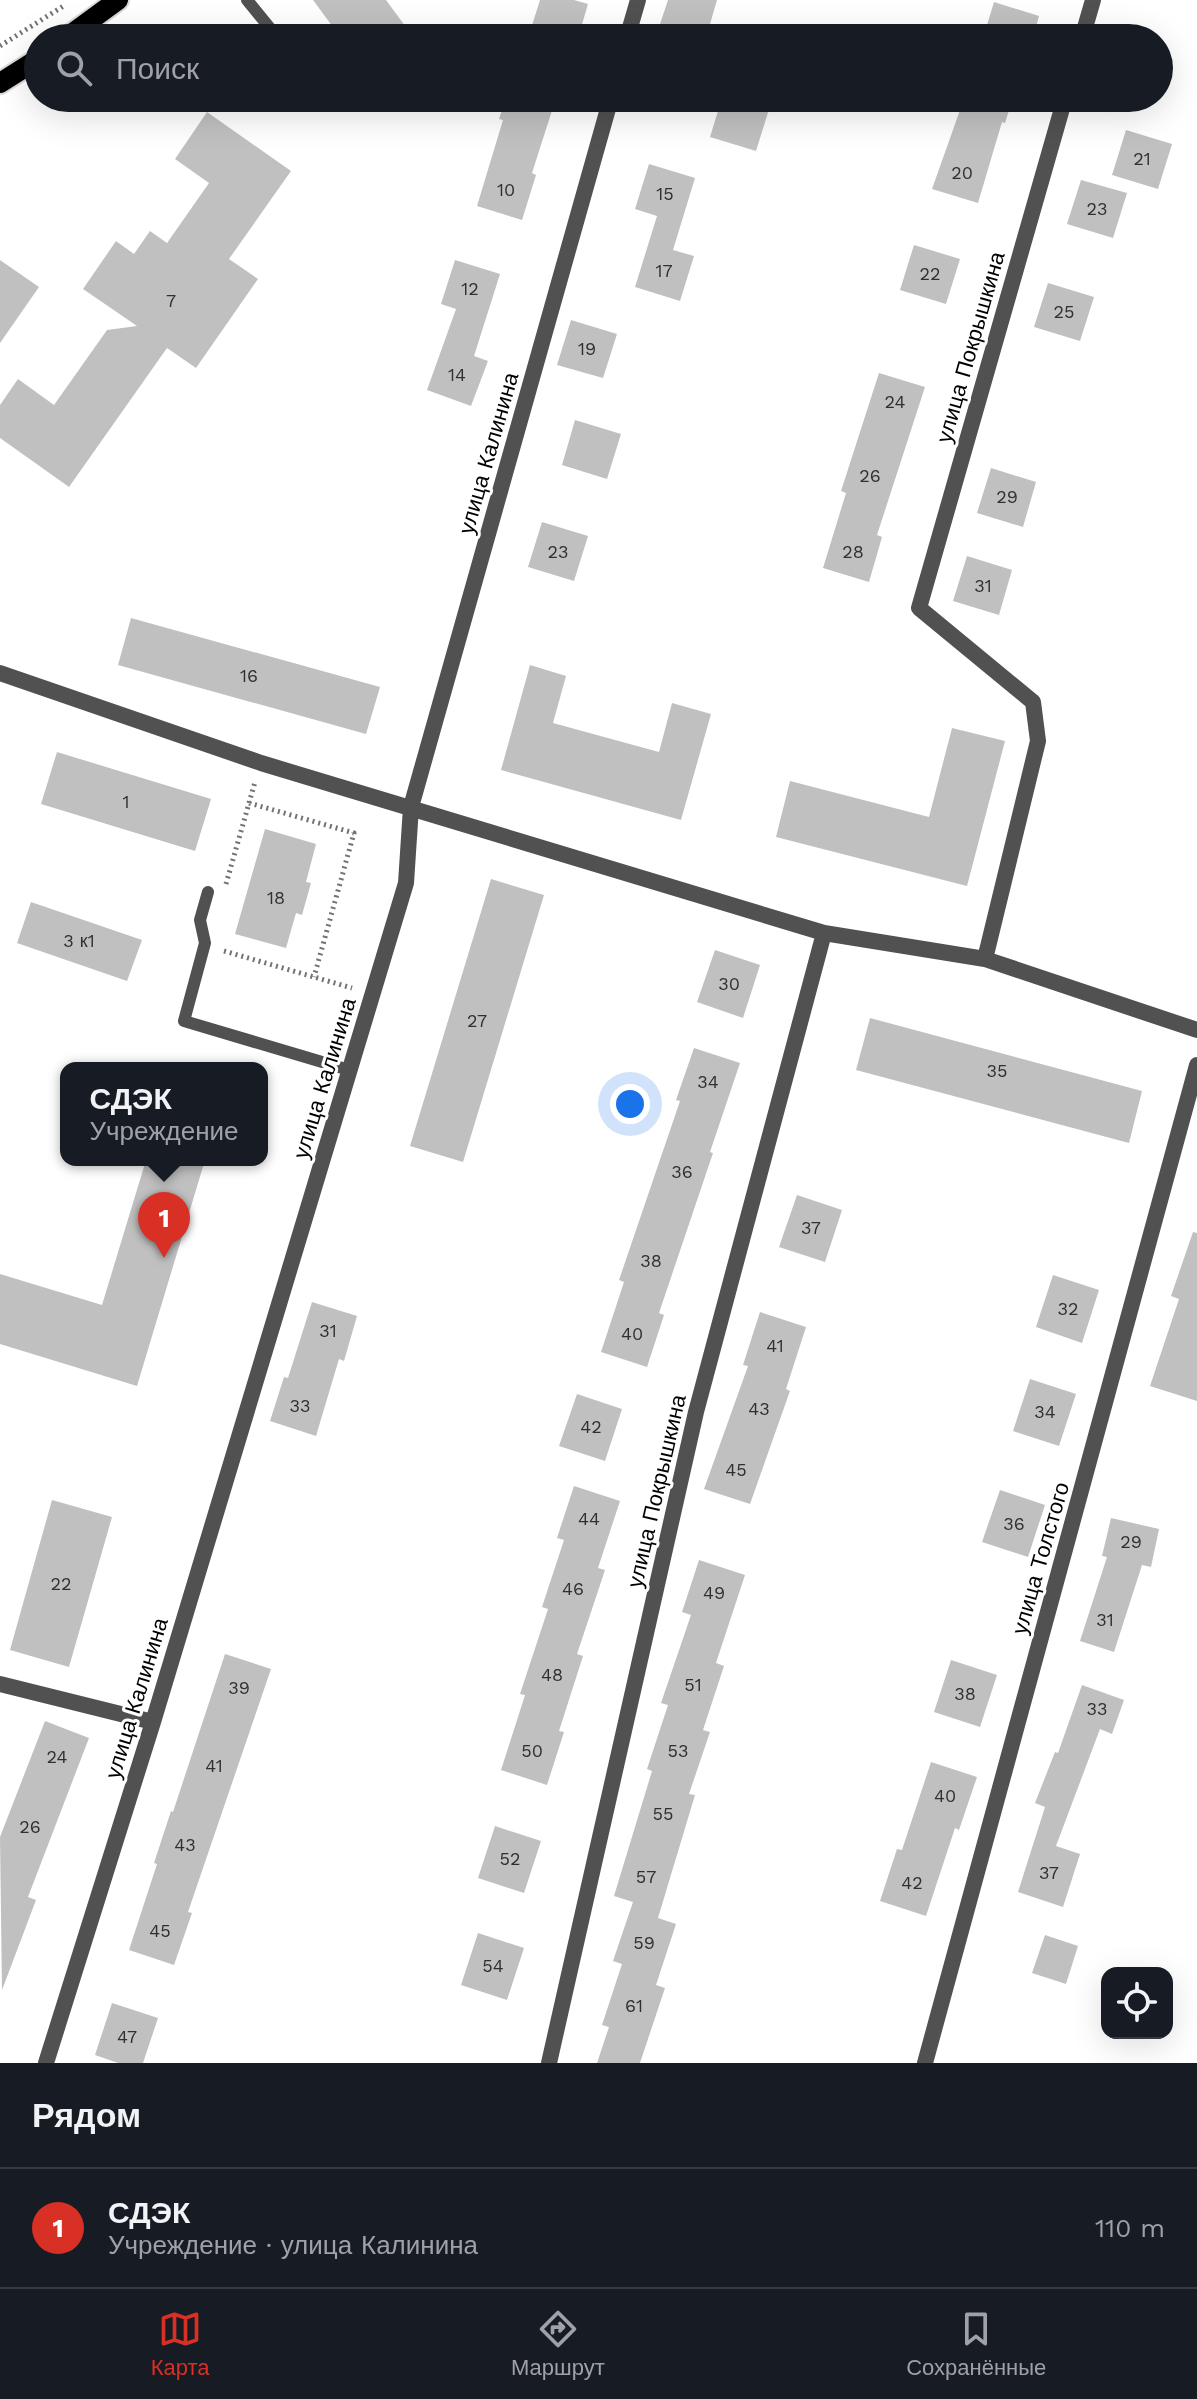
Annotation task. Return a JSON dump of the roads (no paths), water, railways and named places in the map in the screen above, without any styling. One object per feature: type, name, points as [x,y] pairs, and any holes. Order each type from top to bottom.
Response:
[{"type":"main road","points":[[85,24],[118,0]]},
{"type":"main road","points":[[0,83],[24,68]]},
{"type":"street","points":[[631,24],[638,0]]},
{"type":"street","points":[[1086,24],[1093,0]]},
{"type":"street","name":"улица Калинина","points":[[46,2063],[153,1722],[406,883],[411,807],[607,112]]},
{"type":"street","name":"улица Покрышкина","points":[[985,959],[1038,741],[1033,702],[919,608],[1061,112]]},
{"type":"street","points":[[0,673],[261,763],[824,933],[985,959],[1197,1030]]},
{"type":"street","name":"улица Покрышкина","points":[[549,2063],[696,1412],[824,933]]},
{"type":"street","name":"улица Толстого","points":[[925,2063],[1190,1127],[1197,1065]]},
{"type":"street","points":[[0,1684],[153,1722]]},
{"type":"lane","points":[[247,0],[267,24]]},
{"type":"lane","points":[[208,892],[200,920],[205,943],[184,1021],[349,1070]]},
{"type":"place","name":"СДЭК","points":[[164,1258]]}]
